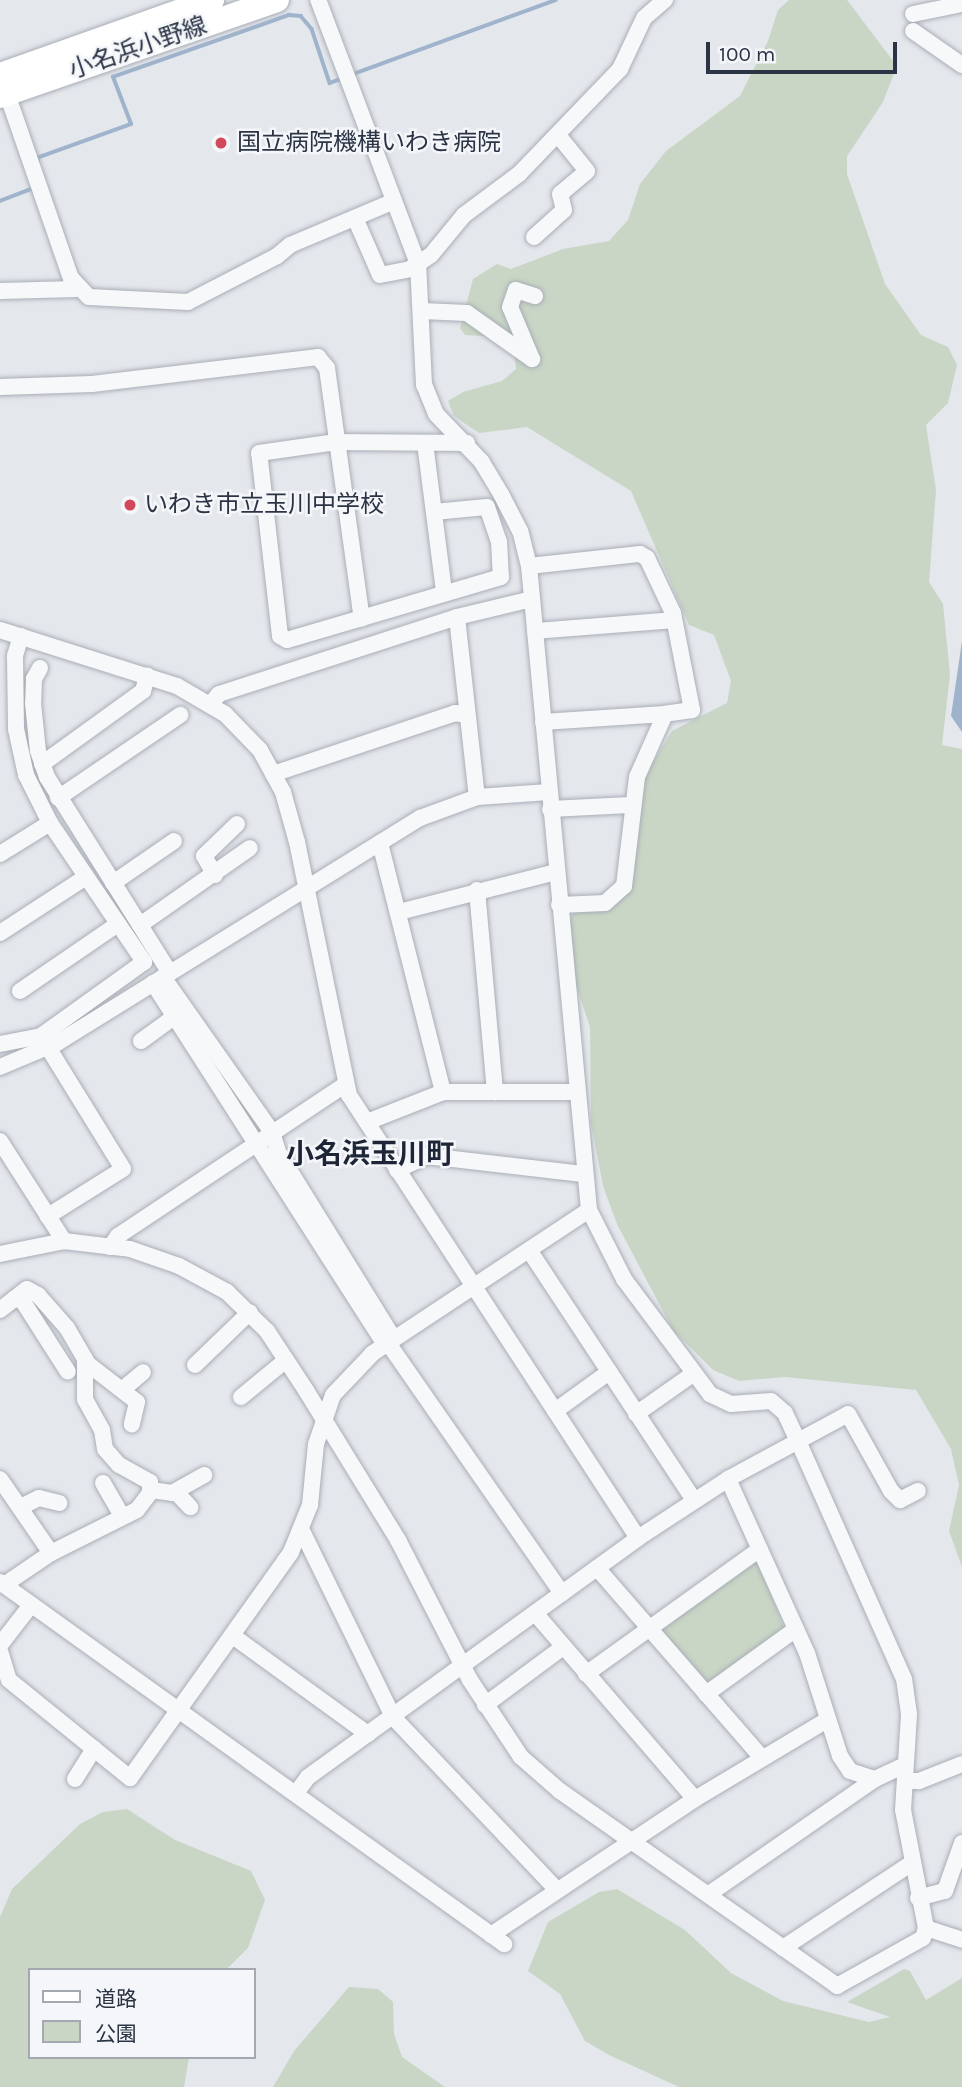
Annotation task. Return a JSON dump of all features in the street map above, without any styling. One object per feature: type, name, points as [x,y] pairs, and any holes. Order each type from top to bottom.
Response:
[{"type":"main road","name":"小名浜小野線","points":[[2,85],[277,0]]},
{"type":"main road","name":"小名浜小野線","points":[[2,85],[204,1]]},
{"type":"street","points":[[0,1254],[64,1241],[130,1250],[206,1279],[250,1312],[286,1360],[398,1540],[485,1705],[521,1757],[560,1791],[836,1986],[923,1938],[926,1928],[918,1898],[904,1810],[909,1714],[904,1679],[797,1439],[785,1413],[771,1401],[731,1404],[710,1394],[624,1279],[589,1210],[583,1174],[529,566],[520,531],[501,494],[467,443],[436,414],[424,384],[418,264],[318,0]]},
{"type":"street","points":[[355,218],[378,274],[418,264],[448,238],[471,209],[519,174],[620,69],[644,18],[665,0]]},
{"type":"street","points":[[913,14],[962,4]]},
{"type":"street","points":[[913,31],[962,65]]},
{"type":"street","points":[[2,85],[76,289]]},
{"type":"street","points":[[534,237],[564,210],[560,194],[587,171],[558,135]]},
{"type":"street","points":[[0,291],[76,289],[89,297],[188,302],[277,256],[290,244],[394,201]]},
{"type":"street","points":[[422,311],[467,313],[533,359],[510,307],[516,290],[535,296]]},
{"type":"street","points":[[0,387],[92,384],[318,357],[327,368],[362,619]]},
{"type":"street","points":[[433,512],[487,507],[499,541],[501,577],[444,591],[362,619],[287,640],[280,636],[258,453],[337,442],[467,443]]},
{"type":"street","points":[[425,443],[444,591]]},
{"type":"street","points":[[529,566],[640,554],[647,558],[674,620],[692,710],[543,722]]},
{"type":"street","points":[[209,705],[219,694],[457,617],[532,599]]},
{"type":"street","points":[[457,617],[477,797]]},
{"type":"street","points":[[535,631],[674,620]]},
{"type":"street","points":[[0,630],[177,685],[225,714],[260,750],[273,774],[293,829],[346,1084],[397,1170],[638,1538]]},
{"type":"street","points":[[0,1044],[44,1042],[144,962],[50,823],[26,775],[16,729],[15,656],[21,636]]},
{"type":"street","points":[[40,668],[34,678],[33,703],[42,764],[58,798],[140,925],[162,978],[174,1017],[389,1342],[562,1593]]},
{"type":"street","points":[[42,764],[143,691],[147,676]]},
{"type":"street","points":[[273,774],[455,713],[466,715]]},
{"type":"street","points":[[559,905],[605,903],[624,886],[631,805],[646,752],[665,714]]},
{"type":"street","points":[[58,798],[180,715]]},
{"type":"street","points":[[0,1066],[162,978],[420,818],[477,797],[549,792]]},
{"type":"street","points":[[550,809],[631,805]]},
{"type":"street","points":[[0,854],[50,823]]},
{"type":"street","points":[[215,874],[204,856],[237,824]]},
{"type":"street","points":[[113,883],[174,841]]},
{"type":"street","points":[[380,843],[443,1092]]},
{"type":"street","points":[[140,925],[250,848]]},
{"type":"street","points":[[399,912],[477,890],[556,873]]},
{"type":"street","points":[[0,933],[86,877]]},
{"type":"street","points":[[477,890],[495,1092]]},
{"type":"street","points":[[20,991],[118,924]]},
{"type":"street","points":[[162,978],[272,1132],[278,1152],[389,1342]]},
{"type":"street","points":[[141,1041],[174,1017]]},
{"type":"street","points":[[44,1042],[123,1169],[48,1216]]},
{"type":"street","points":[[110,1247],[118,1236],[346,1084]]},
{"type":"street","points":[[367,1122],[443,1092],[576,1093]]},
{"type":"street","points":[[0,1141],[64,1241]]},
{"type":"street","points":[[397,1170],[427,1156],[583,1174]]},
{"type":"street","points":[[0,1651],[9,1680],[130,1778],[233,1636],[302,1531],[312,1498],[322,1418],[342,1383],[389,1342],[589,1210]]},
{"type":"street","points":[[529,1250],[694,1500]]},
{"type":"street","points":[[0,1310],[27,1289],[34,1291],[67,1328],[85,1359],[124,1389],[138,1408],[132,1424]]},
{"type":"street","points":[[14,1299],[22,1300],[68,1372]]},
{"type":"street","points":[[195,1365],[250,1312]]},
{"type":"street","points":[[85,1359],[85,1399],[99,1423],[105,1448],[119,1465],[150,1482],[150,1490],[137,1510],[51,1553],[2,1584],[498,1939],[557,1890],[695,1799],[827,1720]]},
{"type":"street","points":[[241,1397],[286,1360]]},
{"type":"street","points":[[124,1389],[144,1372]]},
{"type":"street","points":[[555,1411],[609,1372]]},
{"type":"street","points":[[636,1414],[693,1374]]},
{"type":"street","points":[[296,1793],[308,1777],[638,1538],[727,1479],[797,1439],[848,1414],[891,1490],[900,1500],[918,1492]]},
{"type":"street","points":[[150,1490],[176,1492],[204,1475]]},
{"type":"street","points":[[0,1479],[51,1553]]},
{"type":"street","points":[[727,1479],[796,1629],[827,1720],[850,1771],[875,1779]]},
{"type":"street","points":[[103,1483],[122,1516]]},
{"type":"street","points":[[176,1492],[190,1507]]},
{"type":"street","points":[[21,1507],[39,1497],[59,1503]]},
{"type":"street","points":[[302,1531],[393,1717],[557,1890]]},
{"type":"street","points":[[586,1674],[760,1549]]},
{"type":"street","points":[[597,1568],[762,1759]]},
{"type":"street","points":[[0,1645],[31,1605]]},
{"type":"street","points":[[535,1613],[695,1799]]},
{"type":"street","points":[[706,1694],[796,1629]]},
{"type":"street","points":[[233,1636],[368,1734]]},
{"type":"street","points":[[485,1705],[563,1647]]},
{"type":"street","points":[[75,1779],[94,1749]]},
{"type":"street","points":[[709,1894],[875,1779],[905,1773],[919,1781],[962,1764]]},
{"type":"street","points":[[918,1898],[946,1891],[962,1843]]},
{"type":"street","points":[[783,1948],[912,1863]]},
{"type":"street","points":[[926,1928],[962,1940]]},
{"type":"green space","points":[[789,0],[847,0],[897,66],[883,102],[847,156],[847,174],[885,284],[921,335],[948,347],[957,365],[948,403],[926,425],[936,490],[929,582],[943,604],[950,675],[942,745],[962,749],[962,1567],[949,1531],[959,1485],[951,1449],[916,1390],[785,1377],[739,1381],[713,1370],[673,1330],[617,1224],[603,1186],[591,1123],[590,1027],[569,964],[568,922],[575,912],[621,897],[637,788],[672,731],[727,703],[731,681],[714,635],[689,625],[631,491],[527,427],[479,433],[454,416],[448,401],[463,392],[502,381],[516,369],[514,352],[501,337],[465,335],[460,328],[473,279],[497,264],[511,269],[563,249],[609,241],[628,220],[640,184],[666,151],[740,96],[768,41],[778,10]]},
{"type":"green space","points":[[753,1559],[758,1561],[785,1630],[704,1685],[660,1633],[660,1627]]},
{"type":"green space","points":[[127,1809],[175,1840],[251,1871],[265,1900],[248,1948],[228,1968],[28,1968],[28,2059],[189,2059],[184,2087],[0,2087],[0,1917],[12,1889],[80,1824],[103,1812]]},
{"type":"green space","points":[[617,1889],[685,1930],[731,1973],[783,2001],[869,2022],[890,2017],[847,2002],[904,1969],[910,1971],[926,2000],[962,1978],[962,2087],[679,2087],[609,2055],[585,2041],[560,1994],[528,1971],[548,1922],[599,1892]]},
{"type":"green space","points":[[349,1987],[378,1989],[393,2002],[394,2034],[402,2057],[445,2087],[273,2087],[294,2051]]},
{"type":"water","points":[[962,641],[962,732],[951,716]]},
{"type":"waterway","points":[[351,75],[556,0]]},
{"type":"waterway","points":[[38,162],[37,158],[131,124],[113,77],[289,15],[301,16],[312,29],[330,83],[344,78]]},
{"type":"waterway","points":[[0,201],[34,188]]},
{"type":"place","name":"国立病院機構いわき病院","points":[[221,143]]},
{"type":"place","name":"いわき市立玉川中学校","points":[[130,505]]},
{"type":"district","name":"小名浜玉川町","points":[[370,1154]]}]
